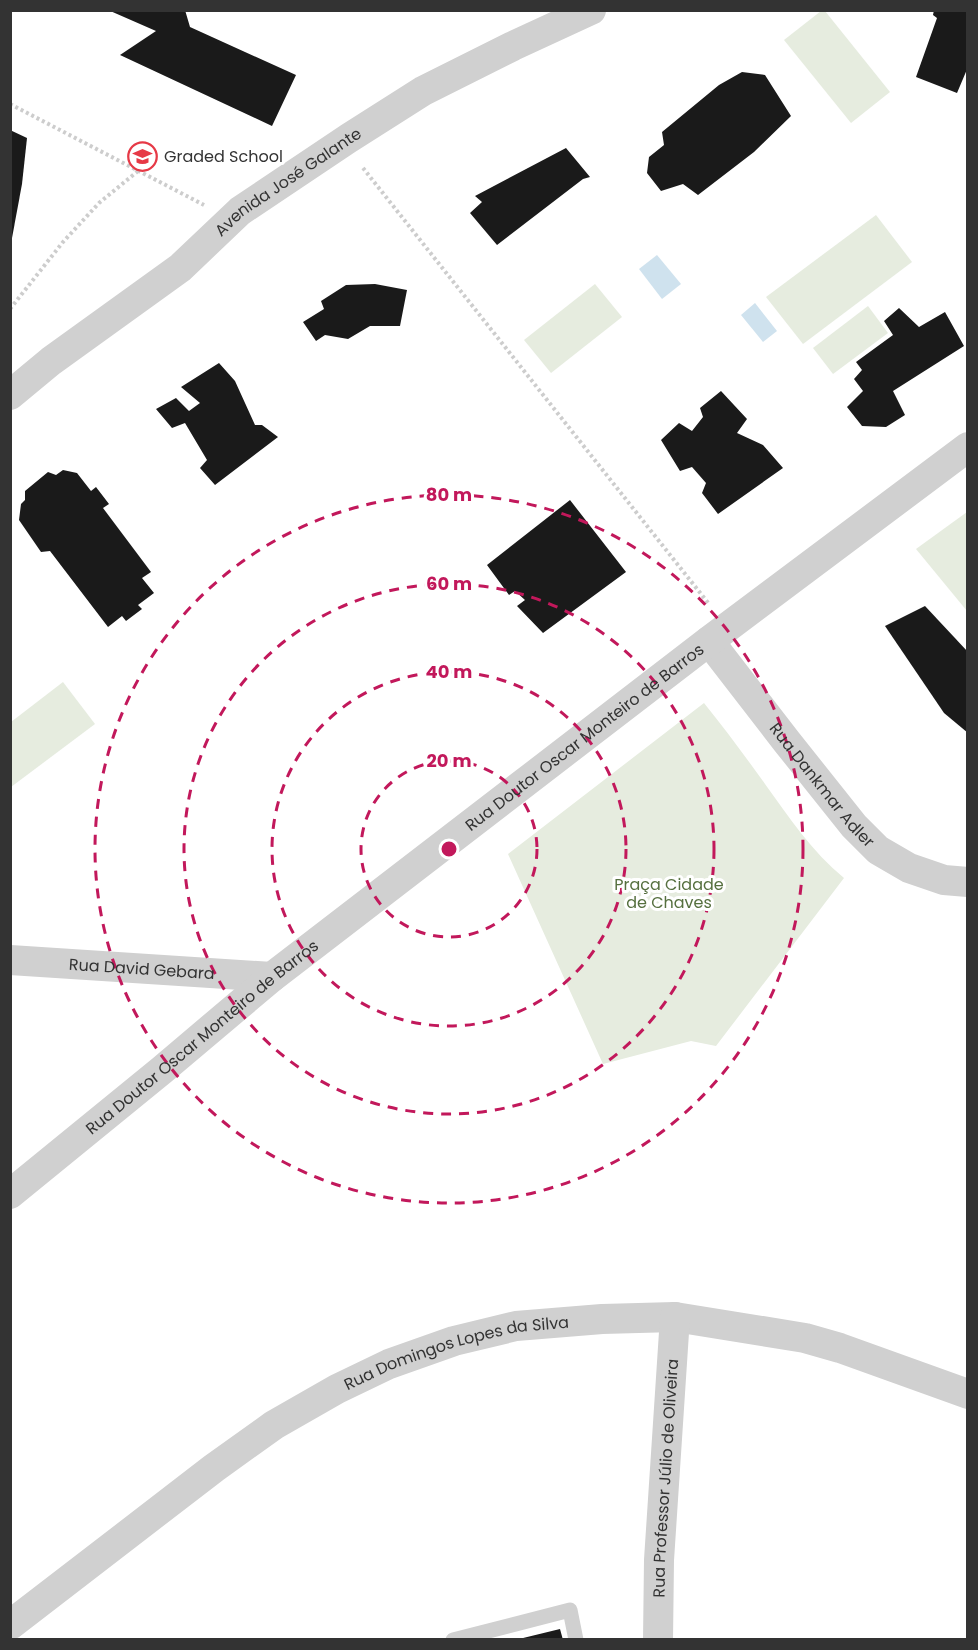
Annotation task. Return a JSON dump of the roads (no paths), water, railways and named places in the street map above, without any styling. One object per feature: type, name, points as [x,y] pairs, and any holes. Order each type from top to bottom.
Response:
[{"type":"street","name":"Avenida José Galante","points":[[10,395],[51,361],[180,268],[240,211],[349,138],[423,91],[591,10]]},
{"type":"street","name":"Rua Doutor Oscar Monteiro de Barros","points":[[10,1194],[272,977],[718,635],[968,447]]},
{"type":"street","name":"Rua Dankmar Adler","points":[[718,635],[839,807],[878,850],[909,868],[944,880],[968,882]]},
{"type":"street","name":"Rua David Gebara","points":[[10,960],[272,977]]},
{"type":"street","name":"Rua Domingos Lopes da Silva","points":[[10,1625],[214,1468],[274,1425],[337,1389],[389,1364],[454,1341],[516,1326],[602,1319],[675,1317],[805,1338],[840,1348],[968,1394]]},
{"type":"street","name":"Rua Professor Júlio de Oliveira","points":[[658,1640],[659,1560],[675,1317]]},
{"type":"street","points":[[10,1599],[40,1602]]},
{"type":"lane","points":[[453,1640],[570,1610],[576,1640]]},
{"type":"water","points":[[657,255],[681,284],[662,299],[639,269]]},
{"type":"water","points":[[755,303],[777,331],[763,342],[741,315]]},
{"type":"place","name":"Graded School","points":[[143,156]]},
{"type":"park label","name":"Praça Cidade de Chaves","points":[[669,893]]}]
